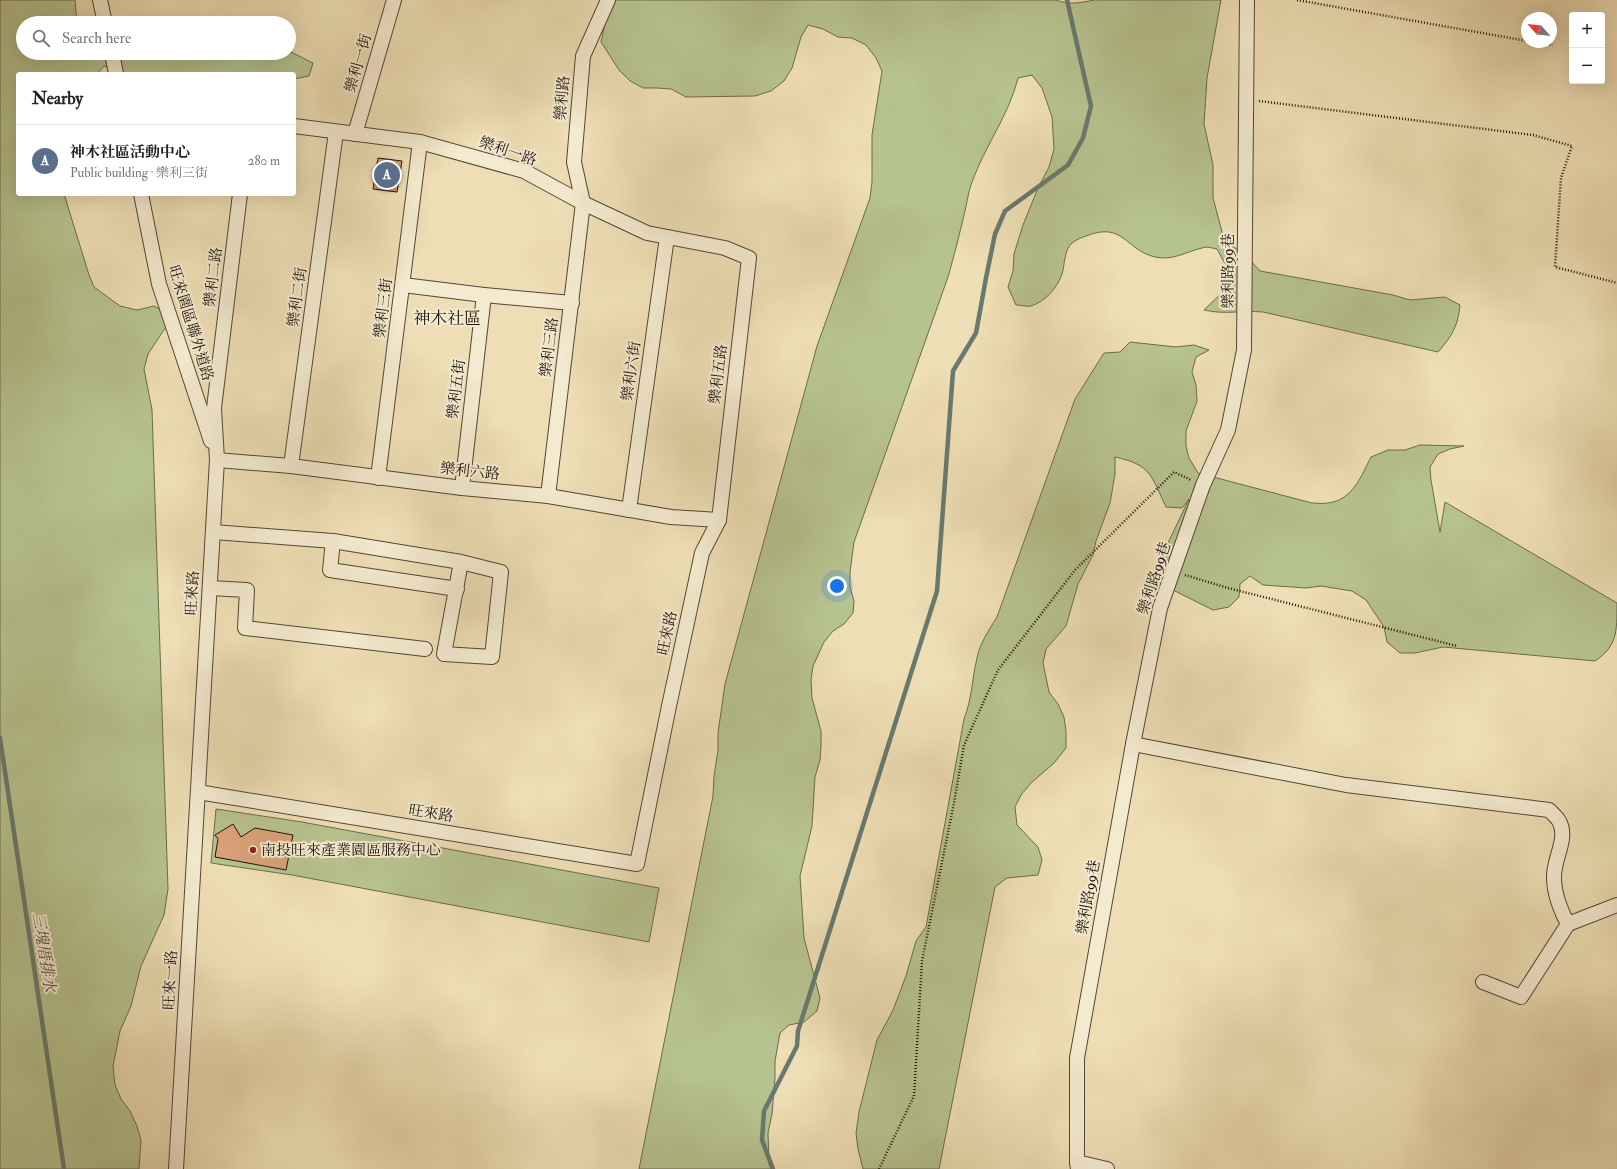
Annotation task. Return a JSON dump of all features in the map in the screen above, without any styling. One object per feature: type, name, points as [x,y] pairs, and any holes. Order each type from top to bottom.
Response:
[{"type":"street","points":[[100,0],[103,16]]},
{"type":"street","name":"樂利一街","points":[[355,134],[394,0]]},
{"type":"street","name":"樂利路","points":[[582,203],[574,162],[583,56],[608,0]]},
{"type":"street","name":"樂利路99巷","points":[[1077,1165],[1077,1058],[1132,744],[1160,608],[1203,485],[1228,430],[1244,350],[1247,0]]},
{"type":"street","points":[[113,60],[116,72]]},
{"type":"street","name":"樂利一路","points":[[296,126],[420,142],[524,171],[582,203],[647,233],[724,248]]},
{"type":"street","name":"樂利二街","points":[[291,466],[336,132]]},
{"type":"street","name":"樂利三街","points":[[378,478],[420,142]]},
{"type":"street","name":"旺來園區聯外道路","points":[[141,196],[159,284],[217,460]]},
{"type":"street","name":"樂利二路","points":[[217,460],[214,408],[240,196]]},
{"type":"street","name":"樂利三路","points":[[548,496],[572,303],[582,203]]},
{"type":"street","name":"樂利六街","points":[[629,510],[667,237]]},
{"type":"street","name":"樂利五路","points":[[718,520],[749,258],[724,248]]},
{"type":"street","points":[[403,285],[484,295],[572,303]]},
{"type":"street","name":"樂利五街","points":[[462,488],[484,295]]},
{"type":"street","name":"樂利六路","points":[[217,460],[291,466],[462,488],[548,496],[671,517],[718,520]]},
{"type":"street","name":"旺來路","points":[[217,460],[198,792],[637,864],[702,553],[718,520]]},
{"type":"street","points":[[213,532],[332,541],[461,562],[501,572],[492,657],[444,654],[461,562]]},
{"type":"street","points":[[332,541],[330,570],[457,589]]},
{"type":"street","points":[[210,588],[246,590],[245,628],[425,649]]},
{"type":"street","points":[[1132,744],[1346,785],[1549,810],[1560,822],[1563,839],[1557,855],[1554,878],[1561,911],[1568,924]]},
{"type":"street","name":"旺來一路","points":[[176,1169],[198,792]]},
{"type":"street","points":[[1483,982],[1521,997],[1568,924],[1617,905]]},
{"type":"street","points":[[1077,1165],[1107,1169]]},
{"type":"path","points":[[1297,0],[1521,40]]},
{"type":"path","points":[[1246,99],[1533,135],[1572,146],[1561,178],[1555,266],[1617,283]]},
{"type":"path","points":[[879,1169],[914,1096],[922,961],[954,803],[964,745],[998,670],[1075,570],[1174,472],[1203,485]]},
{"type":"path","points":[[1173,571],[1228,588],[1457,646]]},
{"type":"green space","points":[[0,0],[75,0],[76,16],[16,16],[16,60],[296,60],[296,54],[313,63],[309,76],[296,79],[296,72],[121,72],[119,70],[104,66],[99,72],[16,72],[16,196],[65,196],[94,287],[120,306],[137,310],[154,306],[167,313],[166,327],[148,354],[144,369],[152,410],[168,889],[164,915],[141,966],[131,1006],[120,1031],[113,1066],[115,1085],[121,1099],[130,1111],[137,1126],[141,1140],[139,1169],[0,1169]]},
{"type":"green space","points":[[613,0],[1056,0],[1065,3],[1075,3],[1094,0],[1221,0],[1207,78],[1204,124],[1213,165],[1213,198],[1224,239],[1249,259],[1260,271],[1393,295],[1410,300],[1445,297],[1460,305],[1458,319],[1454,330],[1438,352],[1263,312],[1219,312],[1204,310],[1227,288],[1233,272],[1224,262],[1217,249],[1205,247],[1179,256],[1161,258],[1137,249],[1117,234],[1099,232],[1084,236],[1069,246],[1060,279],[1054,289],[1046,297],[1031,306],[1016,305],[1008,287],[1013,271],[1014,254],[1023,225],[1038,188],[1049,167],[1054,149],[1052,117],[1042,88],[1032,75],[1018,78],[1009,105],[977,169],[971,186],[948,277],[854,542],[850,572],[850,587],[854,601],[853,613],[844,624],[833,631],[824,642],[813,666],[811,680],[812,698],[821,731],[821,746],[820,760],[815,777],[812,826],[800,876],[804,938],[820,998],[817,1011],[804,1022],[789,1025],[780,1033],[775,1061],[772,1114],[768,1133],[769,1164],[771,1169],[639,1169],[713,796],[718,750],[718,733],[725,684],[817,346],[870,198],[872,182],[872,135],[882,71],[876,58],[866,45],[852,38],[838,37],[823,29],[808,25],[801,37],[792,68],[784,81],[771,91],[755,96],[686,97],[671,89],[643,88],[630,81],[619,70],[601,42],[608,10]]},
{"type":"green space","points":[[1130,342],[1176,347],[1194,345],[1209,350],[1196,357],[1192,372],[1196,385],[1197,401],[1186,431],[1186,446],[1189,458],[1198,473],[1312,503],[1326,503],[1337,501],[1350,492],[1360,479],[1371,457],[1388,450],[1405,450],[1420,445],[1464,446],[1450,449],[1438,454],[1430,467],[1440,532],[1445,502],[1617,603],[1617,623],[1614,638],[1608,650],[1595,661],[1443,647],[1415,653],[1400,653],[1387,642],[1384,627],[1366,600],[1352,591],[1321,586],[1306,588],[1263,585],[1250,576],[1240,584],[1239,597],[1229,607],[1213,610],[1171,589],[1160,580],[1156,568],[1189,499],[1182,508],[1166,507],[1149,473],[1136,464],[1115,457],[1115,474],[1110,503],[1096,541],[1093,555],[1078,584],[1066,626],[1046,649],[1043,663],[1049,692],[1058,704],[1064,717],[1066,748],[1054,763],[1031,783],[1021,795],[1015,807],[1017,825],[1038,847],[1042,860],[1038,875],[1007,878],[995,887],[939,1169],[863,1169],[856,1133],[859,1112],[877,1040],[893,1010],[906,976],[916,941],[926,927],[964,719],[969,704],[978,652],[997,617],[1075,399],[1104,353],[1120,352]]},
{"type":"green space","points":[[216,809],[302,822],[659,888],[649,942],[292,875],[211,863]]},
{"type":"building","points":[[378,158],[402,161],[397,192],[373,189]]},
{"type":"building","name":"南投旺來產業園區服務中心","points":[[233,824],[241,837],[255,828],[293,835],[286,870],[215,857],[218,839],[215,835]]},
{"type":"waterway","points":[[773,1169],[762,1140],[764,1111],[797,1046],[798,1031],[937,591],[953,371],[976,333],[995,234],[1005,211],[1068,165],[1083,138],[1091,106],[1067,0]]},
{"type":"waterway","name":"三塊厝排水","points":[[0,738],[64,1169]]},
{"type":"place","name":"神木社區活動中心","points":[[387,175]]},
{"type":"place","name":"南投旺來產業園區服務中心","points":[[253,850]]},
{"type":"district","name":"神木社區","points":[[447,318]]}]
